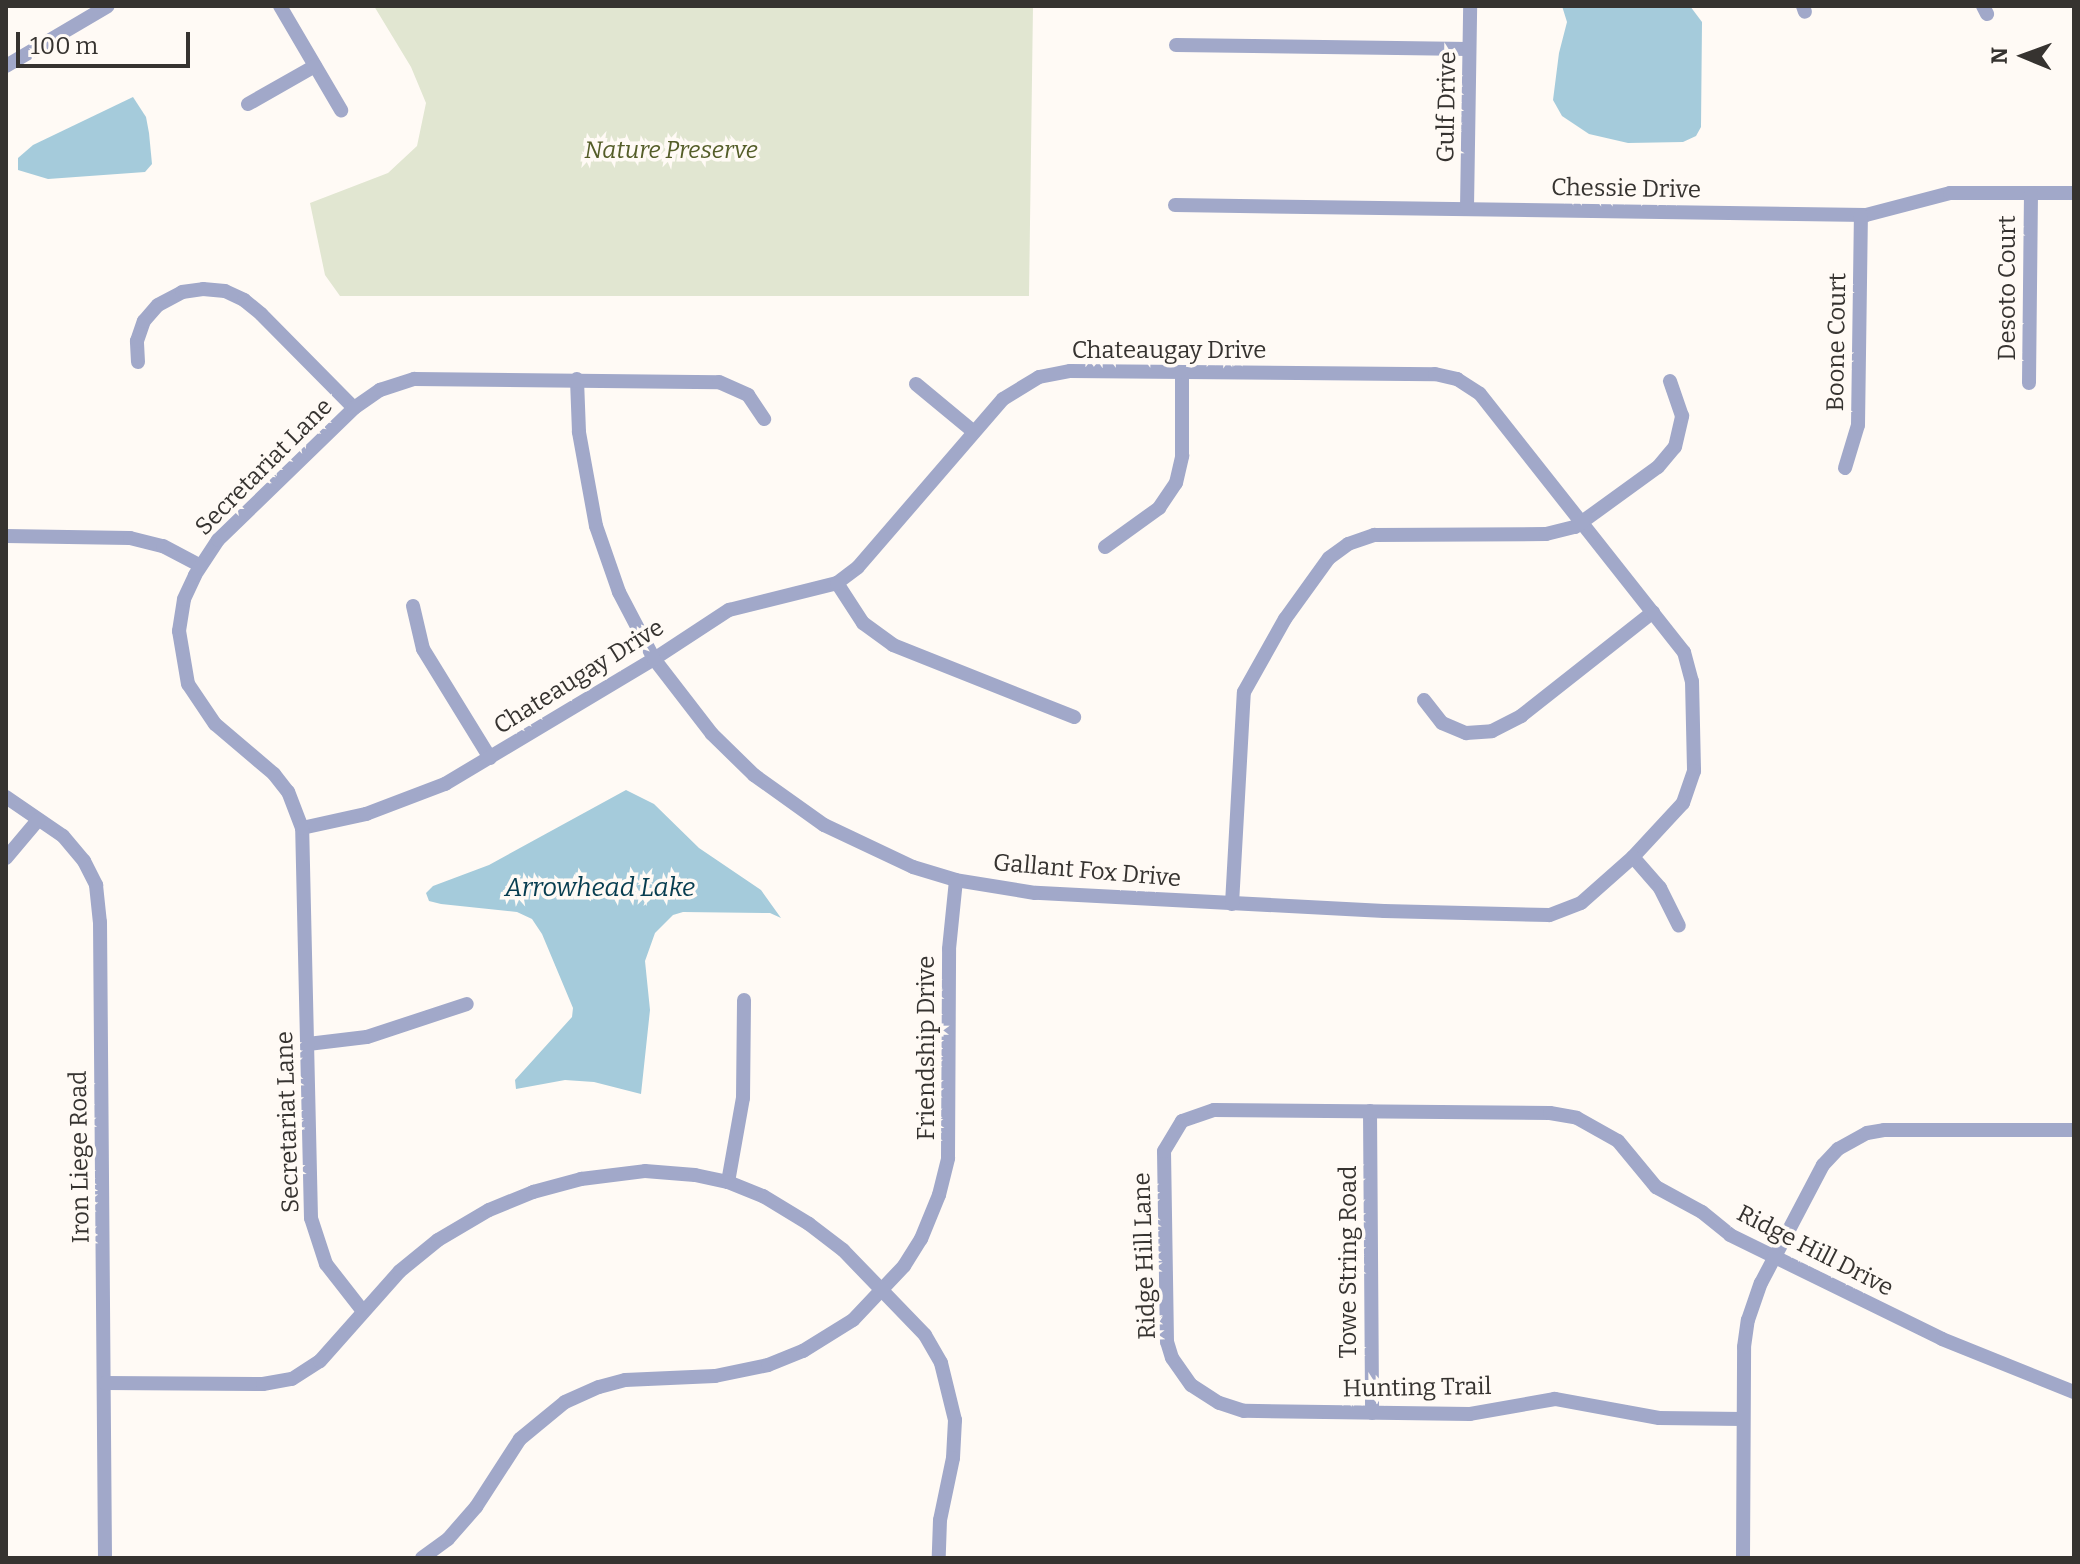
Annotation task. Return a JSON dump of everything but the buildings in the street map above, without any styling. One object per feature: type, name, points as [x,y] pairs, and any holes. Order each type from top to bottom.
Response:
[{"type":"street","points":[[6,66],[108,6]]},
{"type":"street","points":[[280,6],[341,110]]},
{"type":"street","name":"Gulf Drive","points":[[1467,208],[1470,6]]},
{"type":"street","points":[[1176,45],[1469,49]]},
{"type":"street","points":[[248,104],[315,66]]},
{"type":"street","name":"Chessie Drive","points":[[1175,205],[1861,215],[1950,193],[2074,193]]},
{"type":"street","name":"Desoto Court","points":[[2029,383],[2031,193]]},
{"type":"street","name":"Boone Court","points":[[1845,468],[1858,425],[1861,215]]},
{"type":"street","points":[[138,362],[137,341],[144,321],[158,305],[182,292],[203,289],[225,291],[244,300],[261,314],[354,408]]},
{"type":"street","name":"Chateaugay Drive","points":[[302,828],[406,802],[490,758],[729,610],[837,583],[858,567],[1003,399],[1039,377],[1070,371],[1435,374],[1457,379],[1480,394],[1684,652],[1692,681],[1694,771],[1683,803],[1633,857]]},
{"type":"street","points":[[1105,547],[1159,508],[1176,483],[1182,456],[1182,372]]},
{"type":"street","name":"Secretariat Lane","points":[[362,1310],[326,1264],[311,1218],[302,828],[288,792],[274,774],[215,724],[188,684],[179,631],[184,599],[199,565],[218,540],[354,408],[380,390],[414,379],[719,382],[748,395],[764,419]]},
{"type":"street","name":"Gallant Fox Drive","points":[[577,379],[579,432],[596,526],[619,592],[654,659],[712,734],[784,798],[866,847],[956,880],[1035,893],[1232,904],[1549,915],[1581,903],[1633,857]]},
{"type":"street","points":[[1232,904],[1244,692],[1285,619],[1329,558],[1348,544],[1374,535],[1546,534],[1582,523],[1658,467],[1675,447],[1682,416],[1670,381]]},
{"type":"street","points":[[916,384],[974,432]]},
{"type":"street","points":[[6,536],[141,540],[163,546],[199,565]]},
{"type":"street","points":[[837,583],[863,623],[893,645],[1074,717]]},
{"type":"street","points":[[413,606],[423,649],[490,758]]},
{"type":"street","points":[[1424,700],[1442,723],[1466,733],[1492,731],[1521,716],[1653,612]]},
{"type":"street","name":"Iron Liege Road","points":[[6,797],[63,836],[84,861],[96,885],[100,922],[105,1558]]},
{"type":"street","points":[[6,858],[38,820]]},
{"type":"street","points":[[1633,857],[1660,888],[1679,926]]},
{"type":"street","name":"Friendship Drive","points":[[422,1558],[448,1539],[476,1507],[520,1439],[565,1402],[625,1380],[715,1376],[768,1365],[826,1338],[883,1291],[921,1239],[939,1195],[948,1158],[949,949],[956,880]]},
{"type":"street","points":[[728,1182],[743,1098],[744,1000]]},
{"type":"street","points":[[308,1044],[367,1037],[467,1004]]},
{"type":"street","name":"Ridge Hill Drive","points":[[1179,1124],[1197,1113],[1214,1110],[1550,1113],[1577,1118],[1618,1141],[1656,1187],[1702,1212],[1730,1235],[1942,1339],[2074,1392]]},
{"type":"street","name":"Towe String Road","points":[[1370,1111],[1372,1413]]},
{"type":"street","name":"Ridge Hill Lane","points":[[1179,1124],[1164,1151],[1164,1320],[1172,1358],[1191,1385]]},
{"type":"street","points":[[1743,1558],[1743,1419],[1748,1320],[1773,1257],[1823,1165],[1838,1149],[1873,1132],[2074,1130]]},
{"type":"street","points":[[105,1383],[263,1384],[292,1379],[320,1361],[362,1310],[400,1271],[438,1240],[489,1210],[533,1192],[581,1179],[645,1171],[695,1175],[728,1182],[763,1196],[809,1224],[843,1250],[925,1335],[941,1363],[950,1388],[955,1420],[954,1445],[940,1520],[939,1558]]},
{"type":"street","name":"Hunting Trail","points":[[1191,1385],[1219,1403],[1244,1411],[1470,1414],[1555,1399],[1659,1418],[1743,1419]]},
{"type":"green space","name":"Nature Preserve","points":[[374,6],[1033,6],[1029,296],[340,296],[325,275],[310,203],[388,173],[417,146],[426,103],[411,67]]},
{"type":"water","points":[[1562,6],[1690,6],[1702,22],[1701,127],[1696,136],[1683,142],[1628,143],[1589,134],[1562,116],[1553,100],[1567,22]]},
{"type":"water","points":[[133,97],[146,117],[149,133],[152,164],[145,172],[48,179],[18,170],[18,158],[33,145]]},
{"type":"water","name":"Arrowhead Lake","points":[[626,790],[654,804],[699,848],[761,890],[781,918],[770,913],[683,912],[673,915],[655,933],[645,961],[650,1010],[641,1094],[594,1082],[565,1080],[516,1089],[515,1080],[572,1017],[573,1008],[542,934],[532,919],[517,912],[441,904],[429,901],[426,893],[433,886],[489,865]]}]
